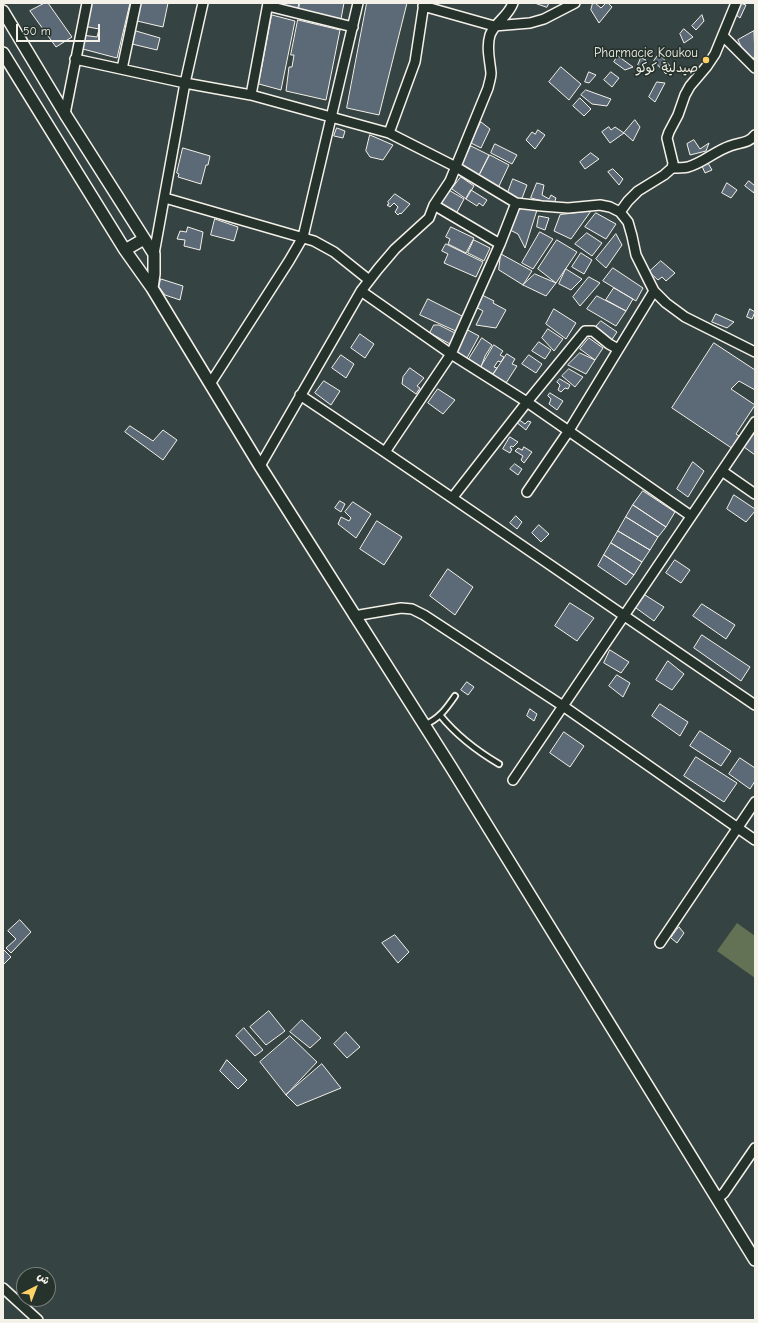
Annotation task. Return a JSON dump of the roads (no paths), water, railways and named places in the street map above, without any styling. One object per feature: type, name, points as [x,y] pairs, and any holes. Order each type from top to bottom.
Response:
[{"type":"street","points":[[65,114],[87,3]]},
{"type":"street","points":[[122,69],[136,3]]},
{"type":"street","points":[[152,288],[154,254],[185,83],[203,3]]},
{"type":"street","points":[[210,384],[290,261],[303,237],[358,3]]},
{"type":"street","points":[[260,466],[361,291],[396,249],[429,218],[434,205],[450,181],[488,88],[491,73],[488,50],[490,37],[494,26],[505,17],[513,3]]},
{"type":"street","points":[[389,133],[415,62],[424,5],[494,26],[530,23],[544,19],[575,3]]},
{"type":"street","points":[[620,212],[638,190],[664,175],[672,168],[673,163],[667,138],[669,132],[678,115],[685,95],[715,54],[736,3]]},
{"type":"street","points":[[251,95],[268,4],[353,27]]},
{"type":"street","points":[[3,11],[65,114],[154,254]]},
{"type":"street","points":[[723,36],[755,68]]},
{"type":"street","points":[[3,53],[125,250],[152,288],[260,466],[424,725],[755,1260]]},
{"type":"street","points":[[75,59],[185,83],[251,95],[389,133],[456,167],[516,203],[568,208],[600,205],[610,206],[620,212],[628,222],[636,255],[654,291],[666,303],[686,317],[754,351]]},
{"type":"street","points":[[672,168],[686,168],[728,146],[752,140],[755,135]]},
{"type":"street","points":[[165,198],[303,237],[334,252],[369,280]]},
{"type":"street","points":[[386,452],[451,354],[500,244],[516,203]]},
{"type":"street","points":[[434,205],[500,244]]},
{"type":"street","points":[[125,250],[144,239]]},
{"type":"street","points":[[361,291],[451,354],[527,402],[568,432],[692,516]]},
{"type":"street","points":[[527,492],[568,432],[654,291]]},
{"type":"street","points":[[452,497],[585,331],[593,331],[609,344],[618,349]]},
{"type":"street","points":[[300,395],[452,497],[755,706]]},
{"type":"street","points":[[513,780],[755,422]]},
{"type":"street","points":[[722,471],[755,494]]},
{"type":"street","points":[[354,616],[395,609],[412,610],[441,625],[563,706],[755,840]]},
{"type":"street","points":[[660,943],[755,802]]},
{"type":"street","points":[[717,1198],[724,1193],[755,1148]]},
{"type":"street","points":[[3,1288],[38,1320]]},
{"type":"lane","points":[[424,725],[434,721],[455,696]]},
{"type":"lane","points":[[440,715],[450,728],[460,737],[499,764]]},
{"type":"place","name":"Pharmacie Koukou صيدلية كوكو","points":[[706,60]]}]
